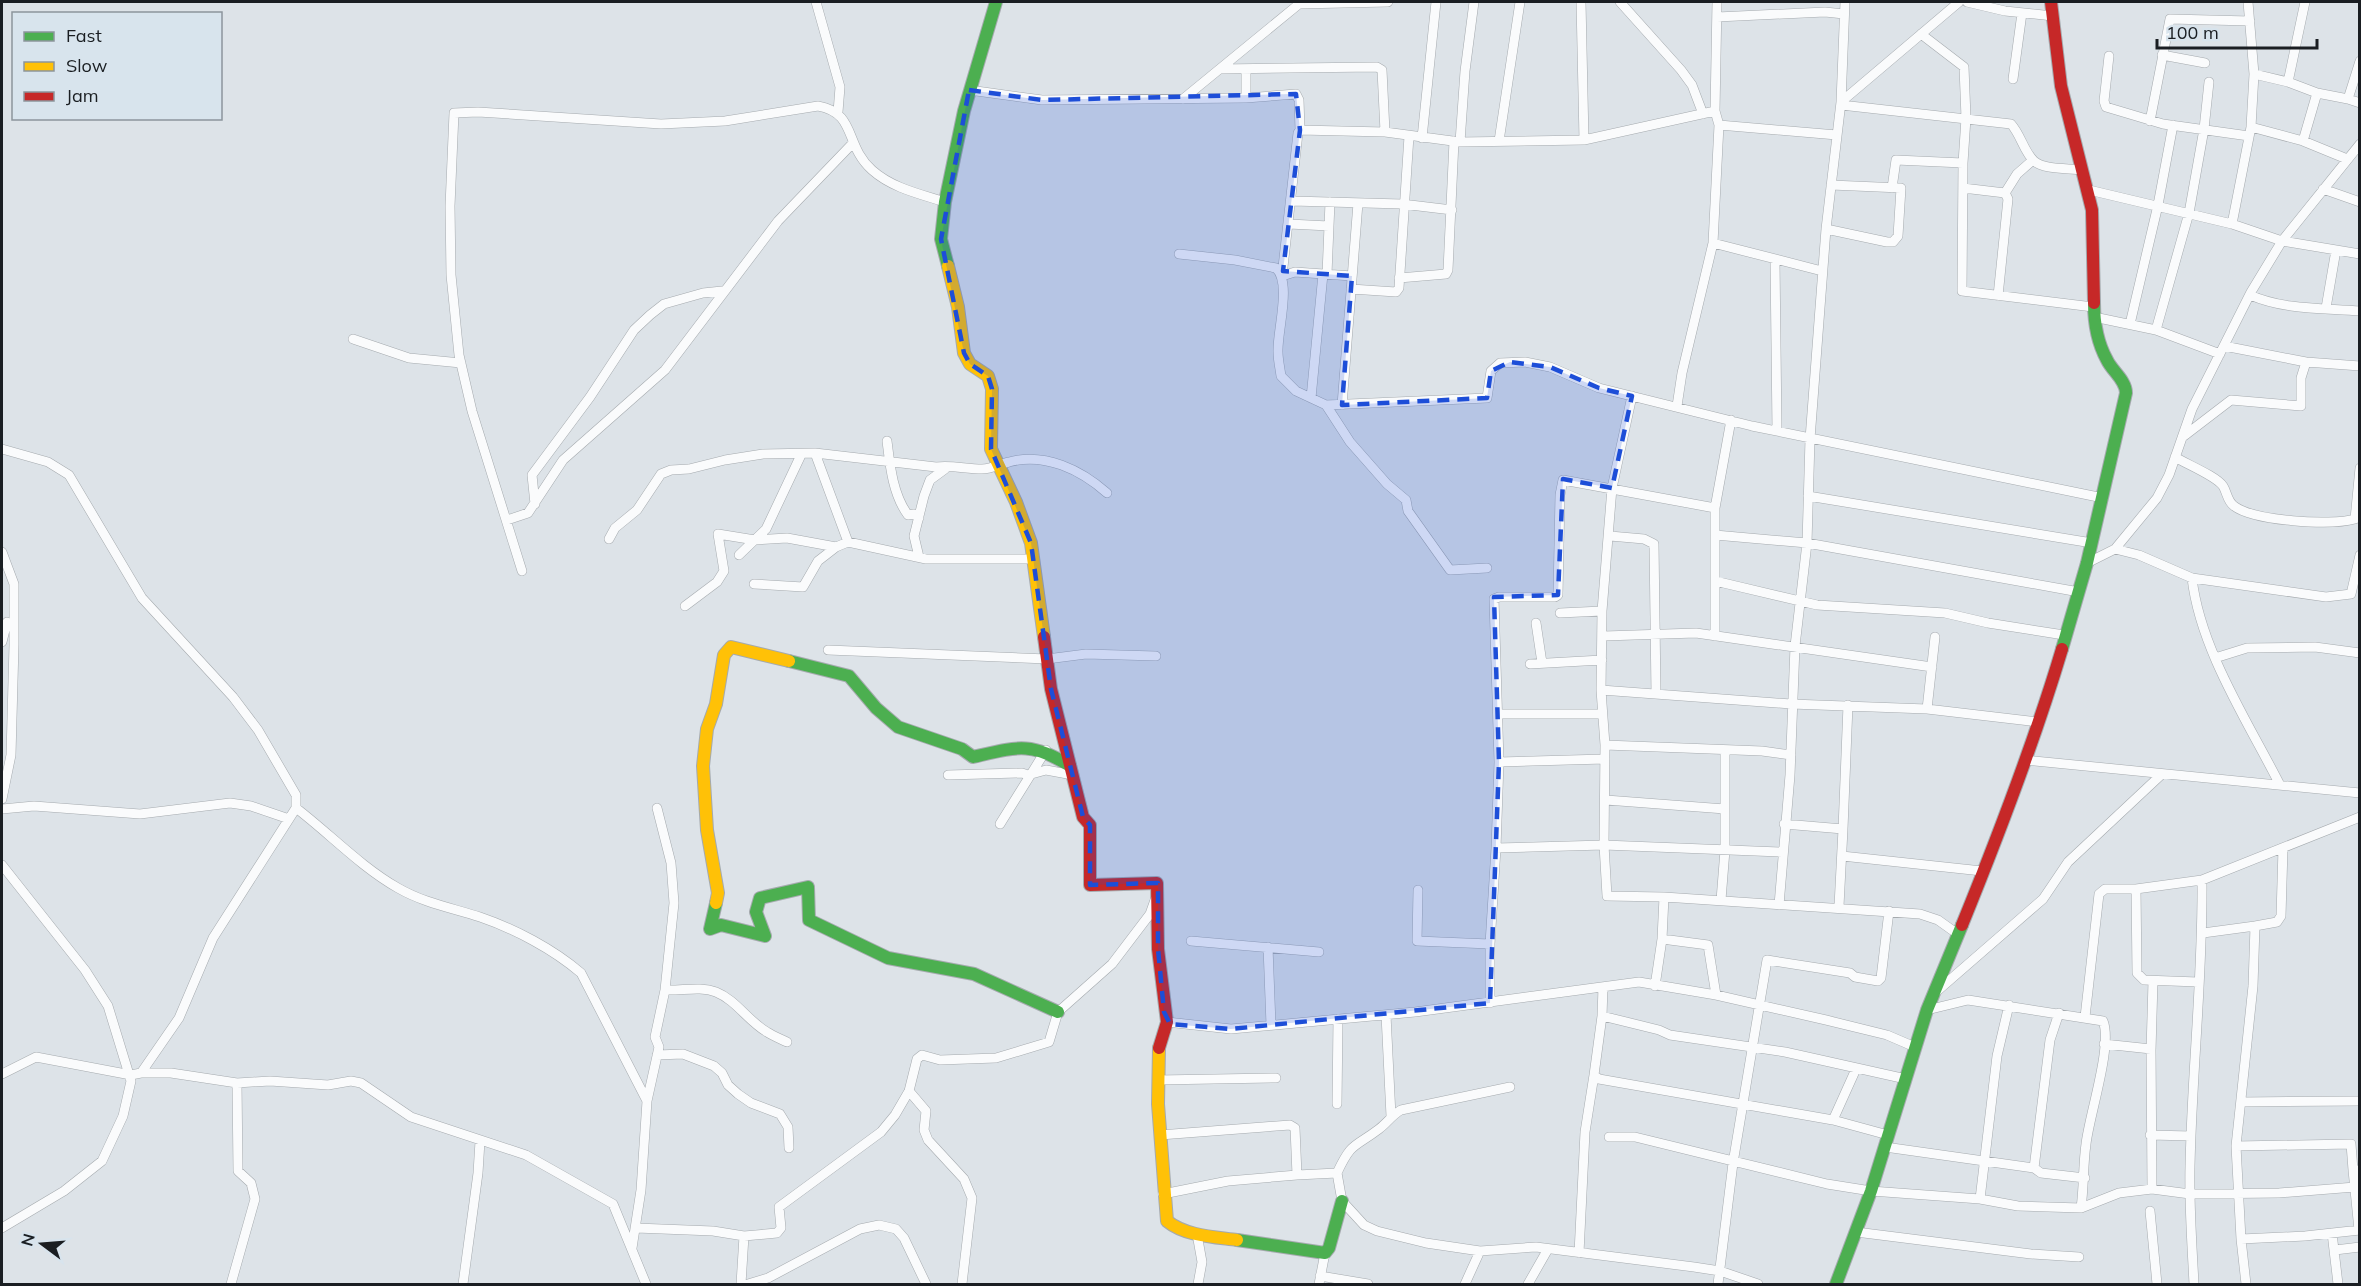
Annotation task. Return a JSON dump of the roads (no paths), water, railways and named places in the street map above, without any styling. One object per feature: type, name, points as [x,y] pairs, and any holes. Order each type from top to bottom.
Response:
[{"type":"street","points":[[816,2],[840,87],[838,112],[853,143],[872,170],[886,180],[904,189],[945,202]]},
{"type":"street","points":[[996,2],[969,90],[945,202],[940,239],[958,307],[964,353],[970,364],[988,376],[992,389],[991,449],[1024,523],[1033,559],[1051,689],[1083,817],[1090,825],[1090,885],[1156,883],[1158,949],[1167,1022],[1159,1048],[1158,1080],[1163,1194],[1167,1221],[1173,1226],[1197,1234],[1325,1253]]},
{"type":"street","points":[[1183,99],[1299,4],[1388,2]]},
{"type":"street","points":[[1422,138],[1436,2]]},
{"type":"street","points":[[1399,278],[1446,274],[1450,263],[1457,142],[1474,2]]},
{"type":"street","points":[[1499,141],[1520,2]]},
{"type":"street","points":[[1581,2],[1584,140]]},
{"type":"street","points":[[1620,2],[1681,70],[1692,85],[1703,114]]},
{"type":"street","points":[[1677,406],[1682,373],[1713,243],[1719,125],[1716,111],[1717,2]]},
{"type":"street","points":[[1779,905],[1791,755],[1791,704],[1807,543],[1810,439],[1822,271],[1841,103],[1845,2]]},
{"type":"street","points":[[1841,103],[1959,2]]},
{"type":"street","points":[[1972,2],[2022,13],[2053,16]]},
{"type":"street","points":[[1836,1284],[1871,1191],[1927,1011],[1959,934],[2039,722],[2087,563],[2126,393],[2122,380],[2107,361],[2097,336],[2093,312],[2092,210],[2089,190],[2061,86],[2051,2]]},
{"type":"street","points":[[2232,224],[2250,131],[2254,74],[2248,2]]},
{"type":"street","points":[[2288,82],[2305,2]]},
{"type":"street","points":[[1717,17],[1826,12],[1844,14]]},
{"type":"street","points":[[2013,79],[2022,13]]},
{"type":"street","points":[[2150,121],[2170,19],[2250,21]]},
{"type":"street","points":[[1921,34],[1964,67],[1966,118],[1963,163],[1962,291],[2093,312],[2222,350],[2306,362],[2360,366]]},
{"type":"street","points":[[2162,55],[2205,63]]},
{"type":"street","points":[[2109,56],[2104,101],[2106,107],[2150,121],[2173,125],[2250,131],[2303,141],[2347,159]]},
{"type":"street","points":[[2348,99],[2360,61]]},
{"type":"street","points":[[1220,69],[1382,69],[1385,132]]},
{"type":"street","points":[[1246,69],[1246,98]]},
{"type":"street","points":[[2254,74],[2360,103]]},
{"type":"street","points":[[2156,330],[2189,213],[2204,129],[2209,82]]},
{"type":"street","points":[[969,90],[1042,100],[1246,98],[1296,94],[1299,100],[1300,130],[1282,276],[1284,287],[1278,351],[1281,376],[1296,391],[1326,405],[1487,398],[1491,371],[1500,363],[1510,362],[1550,367],[1599,388],[1810,439],[2103,498]]},
{"type":"street","points":[[2303,141],[2317,93]]},
{"type":"street","points":[[1841,103],[2011,124],[2019,133],[2032,160],[2039,164],[2082,170]]},
{"type":"street","points":[[522,571],[472,411],[461,363],[451,275],[450,206],[454,113],[478,112],[570,120],[661,124],[725,121],[818,106],[838,112]]},
{"type":"street","points":[[1300,130],[1385,132],[1457,142],[1584,140],[1716,111]]},
{"type":"street","points":[[1719,125],[1837,135]]},
{"type":"street","points":[[2130,324],[2158,205],[2173,125]]},
{"type":"street","points":[[1351,289],[1396,292],[1399,278],[1408,136]]},
{"type":"street","points":[[507,520],[528,513],[563,460],[665,370],[778,220],[853,143]]},
{"type":"street","points":[[2087,563],[2115,549],[2157,498],[2182,437],[2250,295],[2282,241],[2360,144]]},
{"type":"street","points":[[1892,188],[1896,160],[1963,163]]},
{"type":"street","points":[[2005,193],[2017,174],[2032,160]]},
{"type":"street","points":[[1826,229],[1893,242],[1898,236],[1901,188],[1831,185]]},
{"type":"street","points":[[1963,188],[2005,193]]},
{"type":"street","points":[[2323,189],[2360,202]]},
{"type":"street","points":[[2089,190],[2232,224],[2282,241],[2360,254]]},
{"type":"street","points":[[1998,296],[2008,199],[2005,193]]},
{"type":"street","points":[[1292,201],[1402,204],[1452,210]]},
{"type":"street","points":[[1311,398],[1325,274],[1330,202]]},
{"type":"street","points":[[1342,405],[1358,203]]},
{"type":"street","points":[[1289,224],[1329,226]]},
{"type":"street","points":[[1713,243],[1775,261],[1822,271]]},
{"type":"street","points":[[2326,308],[2336,250]]},
{"type":"street","points":[[1179,254],[1235,260],[1276,268],[1282,276]]},
{"type":"street","points":[[1775,261],[1777,430]]},
{"type":"street","points":[[1282,276],[1295,272],[1352,276]]},
{"type":"street","points":[[535,504],[532,475],[590,397],[634,330],[664,304],[703,292],[723,291]]},
{"type":"street","points":[[2250,295],[2267,303],[2360,311]]},
{"type":"street","points":[[352,339],[409,358],[461,363]]},
{"type":"street","points":[[2182,437],[2231,400],[2301,406],[2301,378],[2306,362]]},
{"type":"street","points":[[1632,396],[1612,488],[1610,536],[1602,611],[1604,636],[1601,690],[1605,745],[1604,845],[1607,896],[1839,906],[1889,911],[1930,916],[1959,934]]},
{"type":"street","points":[[1326,405],[1350,442],[1387,484],[1406,500],[1408,511],[1450,570],[1487,568]]},
{"type":"street","points":[[1715,636],[1715,508],[1731,420]]},
{"type":"street","points":[[887,441],[893,481],[903,507],[908,515],[914,514],[919,518]]},
{"type":"street","points":[[2,449],[48,462],[69,474],[142,598],[233,697],[258,730],[296,795],[296,808],[213,938],[179,1018],[136,1074],[123,1116],[102,1161],[64,1191],[2,1228]]},
{"type":"street","points":[[609,539],[615,528],[637,510],[661,474],[671,470],[689,469],[746,457],[815,453],[984,469],[1010,461],[1050,460],[1078,472],[1107,493]]},
{"type":"street","points":[[815,453],[848,542]]},
{"type":"street","points":[[739,555],[766,529],[801,455]]},
{"type":"street","points":[[2175,458],[2222,484],[2231,504],[2248,514],[2310,523],[2338,524],[2355,519],[2360,468]]},
{"type":"street","points":[[919,558],[914,536],[930,480],[947,466]]},
{"type":"street","points":[[1490,1003],[1490,944],[1499,762],[1494,599],[1499,597],[1555,597],[1558,595],[1563,480],[1715,508]]},
{"type":"street","points":[[1808,496],[2092,543]]},
{"type":"street","points":[[685,606],[707,586],[717,582],[724,571],[718,534],[755,540],[787,538],[836,547]]},
{"type":"street","points":[[1715,535],[1807,543],[2079,592]]},
{"type":"street","points":[[1610,536],[1644,539],[1654,544],[1656,694]]},
{"type":"street","points":[[754,584],[803,587],[818,561],[836,547],[848,542],[919,558],[1033,559]]},
{"type":"street","points":[[2115,549],[2139,555],[2192,578],[2326,597],[2351,594],[2360,555]]},
{"type":"street","points":[[2,552],[14,584],[11,755],[2,799]]},
{"type":"street","points":[[2192,578],[2195,605],[2215,658],[2280,786]]},
{"type":"street","points":[[1715,581],[1802,602],[1859,610],[1945,613],[1988,623],[2064,635]]},
{"type":"street","points":[[1560,613],[1602,611]]},
{"type":"street","points":[[2,642],[7,622]]},
{"type":"street","points":[[1536,623],[1542,663]]},
{"type":"street","points":[[1604,636],[1696,633],[1932,667]]},
{"type":"street","points":[[1927,709],[1935,637]]},
{"type":"street","points":[[1058,1012],[987,978],[932,966],[908,964],[886,957],[825,924],[809,920],[808,887],[760,898],[756,912],[765,936],[721,925],[710,929],[718,893],[707,830],[703,766],[707,729],[716,704],[724,655],[731,646],[849,676],[876,708],[898,727],[962,749],[973,757],[1008,748],[1031,746],[1046,750],[1071,771]]},
{"type":"street","points":[[2215,658],[2247,648],[2315,647],[2360,653]]},
{"type":"street","points":[[828,650],[1047,659],[1086,654],[1156,656]]},
{"type":"street","points":[[1530,664],[1602,660]]},
{"type":"street","points":[[1601,690],[1791,704],[1927,709],[2039,722]]},
{"type":"street","points":[[1839,906],[1848,705]]},
{"type":"street","points":[[1498,714],[1602,714]]},
{"type":"street","points":[[1605,745],[1791,755]]},
{"type":"street","points":[[1000,824],[1028,775],[1046,750]]},
{"type":"street","points":[[1721,900],[1725,850],[1725,750]]},
{"type":"street","points":[[1499,762],[1605,759]]},
{"type":"street","points":[[2025,760],[2360,793]]},
{"type":"street","points":[[948,774],[1022,773],[1028,775],[1046,770],[1071,771]]},
{"type":"street","points":[[1934,993],[2043,899],[2068,862],[2162,774]]},
{"type":"street","points":[[1606,800],[1725,809]]},
{"type":"street","points":[[2,809],[34,806],[140,814],[230,802],[251,806],[289,819]]},
{"type":"street","points":[[296,808],[398,888],[438,906],[490,921],[566,961],[581,973],[647,1101]]},
{"type":"street","points":[[632,1248],[641,1190],[647,1101],[659,1047],[655,1037],[665,990],[674,903],[671,863],[657,808]]},
{"type":"street","points":[[2085,1017],[2099,894],[2105,889],[2136,889],[2202,880],[2360,817]]},
{"type":"street","points":[[1784,824],[1843,829]]},
{"type":"street","points":[[1496,848],[1604,845],[1782,852]]},
{"type":"street","points":[[2203,933],[2277,922],[2282,916],[2283,848]]},
{"type":"street","points":[[1842,856],[1982,871]]},
{"type":"street","points":[[2,865],[85,970],[108,1006],[136,1074]]},
{"type":"street","points":[[2194,1284],[2190,1194],[2191,1136],[2198,982],[2203,933],[2202,880]]},
{"type":"street","points":[[2136,889],[2137,972],[2144,980],[2198,982]]},
{"type":"street","points":[[1418,890],[1417,941],[1468,945],[1490,944]]},
{"type":"street","points":[[636,1228],[713,1231],[744,1236],[777,1233],[781,1228],[779,1207],[881,1132],[895,1115],[909,1091],[916,1059],[922,1055],[940,1060],[996,1058],[1049,1042],[1058,1012],[1112,964],[1150,914],[1158,892]]},
{"type":"street","points":[[1655,986],[1662,939],[1664,897]]},
{"type":"street","points":[[1718,1284],[1733,1162],[1767,960],[1850,973],[1855,977],[1878,981],[1881,978],[1889,911]]},
{"type":"street","points":[[2246,1284],[2236,1146],[2253,986],[2255,926]]},
{"type":"street","points":[[1662,939],[1708,945],[1716,995]]},
{"type":"street","points":[[1191,941],[1319,952]]},
{"type":"street","points":[[1268,947],[1271,1025]]},
{"type":"street","points":[[2151,1189],[2153,981]]},
{"type":"street","points":[[1167,1022],[1231,1029],[1386,1015],[1639,982],[1761,1005],[1887,1035],[1915,1047]]},
{"type":"street","points":[[1579,1253],[1585,1132],[1602,1016],[1603,987]]},
{"type":"street","points":[[665,990],[687,992],[698,989],[717,993],[742,1010],[766,1032],[788,1042]]},
{"type":"street","points":[[1927,1011],[1968,1000],[2059,1012],[2103,1021],[2104,1044],[2097,1098],[2086,1143],[2085,1178],[2080,1208]]},
{"type":"street","points":[[1980,1199],[1997,1056],[2009,1005]]},
{"type":"street","points":[[2034,1167],[2050,1040],[2059,1012]]},
{"type":"street","points":[[1386,1015],[1391,1116]]},
{"type":"street","points":[[1602,1016],[1659,1030],[1670,1035],[1785,1052],[1906,1079]]},
{"type":"street","points":[[1337,1104],[1338,1019]]},
{"type":"street","points":[[2104,1044],[2151,1051]]},
{"type":"street","points":[[657,1055],[683,1054],[714,1066],[738,1094],[751,1103],[780,1114],[788,1127],[789,1148]]},
{"type":"street","points":[[2,1074],[36,1057],[136,1074],[171,1073],[237,1083],[270,1080],[328,1085],[351,1081],[361,1083],[411,1117],[526,1155],[613,1204],[646,1284]]},
{"type":"street","points":[[1833,1120],[1856,1069]]},
{"type":"street","points":[[1594,1075],[1599,1079],[1833,1120],[1886,1141],[1984,1162],[2034,1167],[2041,1173],[2085,1178]]},
{"type":"street","points":[[1158,1080],[1276,1078]]},
{"type":"street","points":[[231,1284],[255,1198],[251,1183],[238,1171],[237,1083]]},
{"type":"street","points":[[1368,1284],[1319,1280],[1342,1201],[1337,1173],[1347,1150],[1380,1129],[1391,1116],[1414,1106],[1510,1087]]},
{"type":"street","points":[[909,1091],[926,1111],[924,1130],[928,1140],[964,1179],[972,1198],[962,1284]]},
{"type":"street","points":[[2241,1102],[2360,1101]]},
{"type":"street","points":[[1160,1135],[1290,1125],[1295,1128],[1297,1175]]},
{"type":"street","points":[[2150,1135],[2191,1136]]},
{"type":"street","points":[[1609,1137],[1635,1137],[1827,1184],[1871,1191],[1980,1199],[2018,1206],[2080,1208],[2119,1193],[2151,1189],[2190,1194],[2279,1193],[2355,1187]]},
{"type":"street","points":[[463,1284],[480,1141]]},
{"type":"street","points":[[2236,1146],[2351,1144],[2356,1170],[2355,1187],[2359,1230],[2241,1239]]},
{"type":"street","points":[[1163,1194],[1228,1181],[1337,1173]]},
{"type":"street","points":[[1342,1201],[1369,1228],[1426,1243],[1480,1251],[1548,1249],[1720,1271],[1758,1284]]},
{"type":"street","points":[[2150,1210],[2157,1284]]},
{"type":"street","points":[[748,1284],[768,1278],[860,1229],[879,1225],[896,1229],[904,1238],[926,1284]]},
{"type":"street","points":[[1856,1232],[2031,1254],[2079,1257]]},
{"type":"street","points":[[2332,1233],[2338,1284]]},
{"type":"street","points":[[1197,1234],[1202,1262],[1198,1284]]},
{"type":"street","points":[[741,1284],[744,1236]]},
{"type":"street","points":[[2335,1250],[2360,1247]]},
{"type":"street","points":[[1528,1284],[1548,1249]]},
{"type":"street","points":[[1465,1284],[1480,1251]]}]
